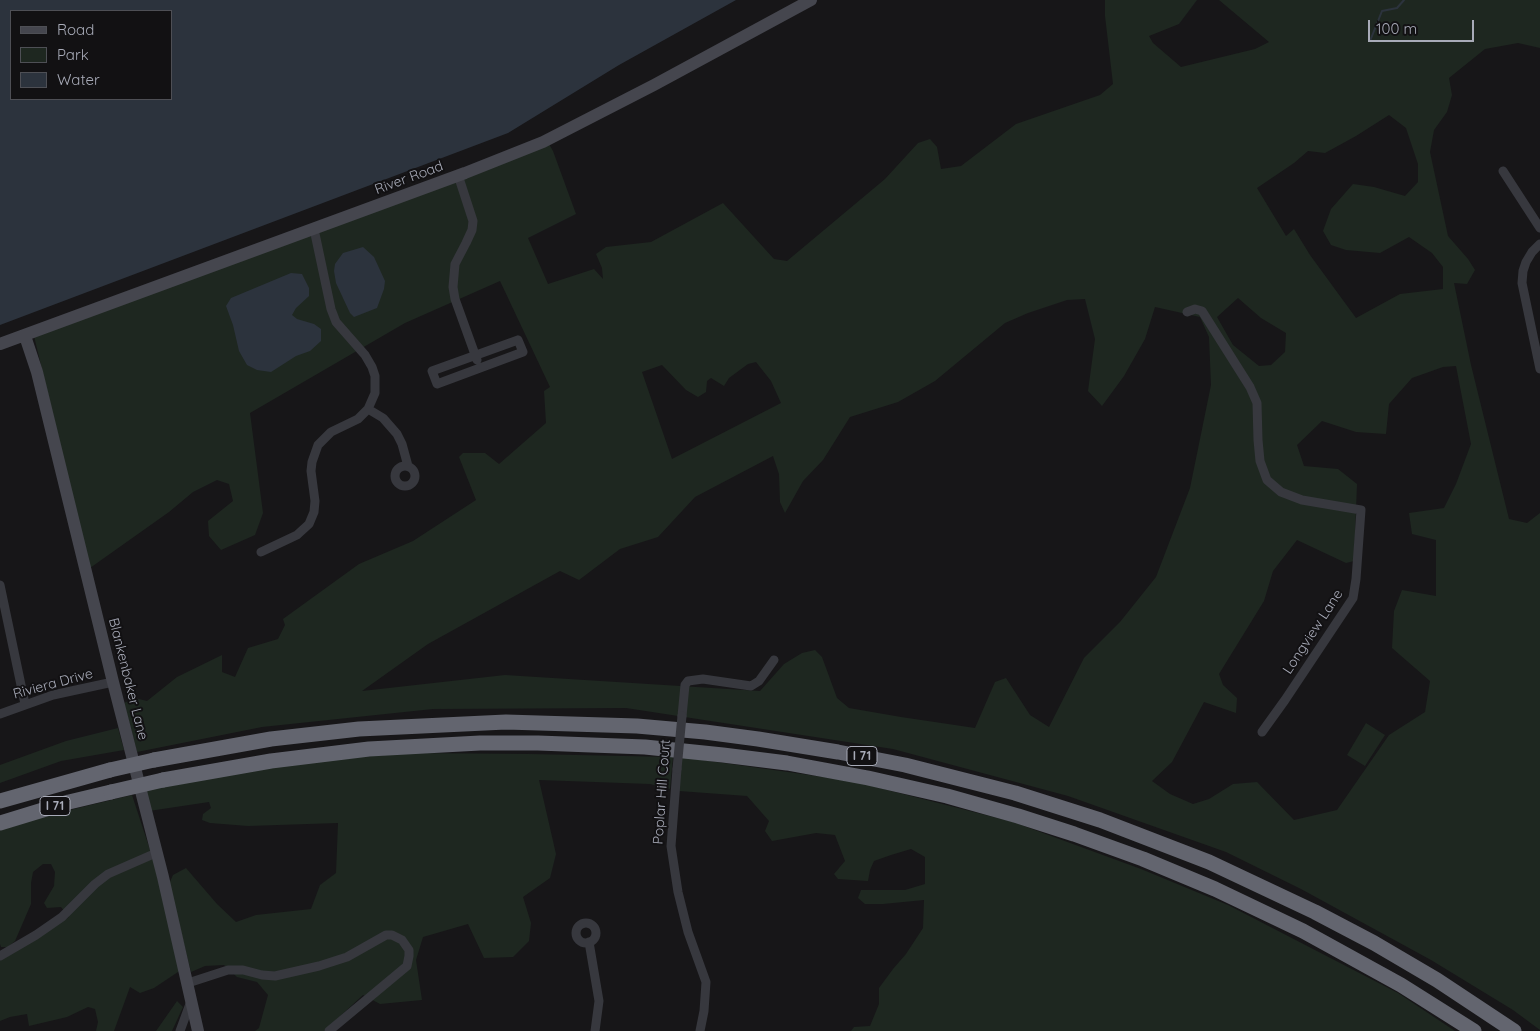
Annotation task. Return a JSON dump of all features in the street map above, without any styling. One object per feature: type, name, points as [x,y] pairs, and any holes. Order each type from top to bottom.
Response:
[{"type":"highway","name":"I 71","points":[[0,801],[110,770],[154,760],[262,741],[359,729],[506,722],[637,726],[758,738],[905,765],[1024,795],[1100,820],[1193,855],[1255,882],[1374,943],[1437,980],[1514,1031]]},
{"type":"highway","name":"I 71","points":[[0,823],[68,802],[163,780],[272,761],[360,750],[432,745],[538,743],[645,747],[723,755],[868,778],[947,796],[1018,816],[1143,859],[1215,889],[1303,931],[1401,985],[1474,1031]]},
{"type":"street","name":"River Road","points":[[0,344],[314,229],[543,142],[811,0]]},
{"type":"street","points":[[1503,171],[1540,228]]},
{"type":"street","points":[[458,175],[473,221],[472,230],[455,264],[453,288],[480,368]]},
{"type":"street","points":[[261,552],[297,535],[308,524],[314,512],[315,501],[311,471],[318,445],[331,432],[358,419],[368,409],[376,386],[372,367],[368,359],[336,322],[331,309],[314,229]]},
{"type":"street","points":[[1540,244],[1526,262],[1522,283],[1540,369]]},
{"type":"street","name":"Longview Lane","points":[[1187,312],[1195,309],[1202,311],[1250,387],[1257,404],[1260,462],[1267,480],[1282,492],[1302,500],[1361,510],[1353,598],[1262,732]]},
{"type":"street","name":"Blankenbaker Lane","points":[[25,336],[37,372],[188,983],[198,1031]]},
{"type":"street","points":[[518,340],[523,352],[480,368],[437,384],[432,371],[518,340]]},
{"type":"street","points":[[368,409],[383,418],[397,434],[408,466]]},
{"type":"street","points":[[0,585],[25,704]]},
{"type":"street","name":"Poplar Hill Court","points":[[700,1031],[704,1011],[706,982],[688,932],[678,892],[671,846],[685,684],[688,681],[703,679],[751,686],[760,681],[774,660]]},
{"type":"street","name":"Riviera Drive","points":[[0,714],[70,690],[113,682]]},
{"type":"street","points":[[0,956],[62,917],[108,874],[156,853]]},
{"type":"street","points":[[188,983],[228,970],[243,970],[275,976],[320,966],[347,956],[386,935],[392,935],[402,940],[410,956],[407,966],[328,1031]]},
{"type":"street","points":[[589,942],[598,993],[598,1014],[595,1031]]},
{"type":"street","points":[[180,1031],[191,999]]},
{"type":"green space","points":[[1105,0],[1197,0],[1179,24],[1149,36],[1153,43],[1181,67],[1255,49],[1269,42],[1219,0],[1540,0],[1540,48],[1518,43],[1485,49],[1449,78],[1452,95],[1447,112],[1434,130],[1430,152],[1448,236],[1475,270],[1467,284],[1454,283],[1471,365],[1509,519],[1527,523],[1540,513],[1540,1030],[1513,1010],[1431,960],[1301,889],[1226,852],[1068,796],[893,749],[626,708],[433,709],[262,727],[137,752],[124,703],[135,698],[147,701],[177,677],[222,655],[222,672],[235,677],[248,648],[278,639],[285,625],[283,619],[359,564],[413,541],[476,500],[459,457],[463,453],[485,453],[499,464],[546,423],[544,391],[550,387],[500,281],[405,323],[250,413],[263,513],[255,535],[221,550],[209,536],[208,521],[233,501],[229,484],[217,480],[193,492],[169,512],[90,568],[34,336],[549,144],[576,214],[528,238],[548,284],[594,269],[603,279],[602,268],[596,254],[606,247],[651,242],[723,203],[774,259],[787,261],[885,179],[918,143],[930,139],[937,147],[941,169],[961,166],[1016,124],[1100,95],[1113,84],[1105,16]],"holes":[[[1389,115],[1406,128],[1418,164],[1418,182],[1405,196],[1374,187],[1353,184],[1331,209],[1323,231],[1331,245],[1346,250],[1380,253],[1409,237],[1432,253],[1443,267],[1443,289],[1400,294],[1356,318],[1310,255],[1294,229],[1286,236],[1257,188],[1308,151],[1325,153]],[[1238,298],[1261,318],[1286,333],[1285,352],[1271,365],[1259,366],[1233,345],[1217,317]],[[1085,299],[1095,339],[1088,391],[1102,406],[1124,376],[1145,339],[1155,307],[1200,317],[1209,337],[1211,385],[1190,488],[1156,577],[1120,622],[1084,658],[1049,727],[1030,715],[1006,678],[995,682],[975,728],[849,708],[837,698],[822,657],[815,650],[802,653],[784,664],[760,691],[505,675],[362,691],[428,644],[560,571],[579,580],[620,549],[658,537],[695,497],[773,456],[779,474],[780,502],[785,513],[803,481],[823,460],[850,417],[898,402],[935,381],[1005,323],[1067,300]],[[756,362],[771,381],[781,403],[672,459],[642,372],[662,365],[686,390],[698,397],[706,392],[707,381],[711,378],[724,386],[729,378],[748,364]],[[1456,366],[1471,444],[1456,484],[1444,508],[1409,513],[1412,534],[1436,540],[1436,596],[1402,590],[1394,611],[1392,648],[1430,681],[1425,712],[1389,735],[1337,810],[1294,820],[1257,782],[1233,784],[1209,799],[1193,804],[1170,794],[1152,781],[1172,762],[1204,702],[1236,713],[1237,698],[1223,685],[1219,674],[1264,601],[1273,571],[1297,540],[1346,563],[1354,561],[1357,484],[1338,469],[1304,466],[1297,445],[1322,421],[1356,432],[1386,434],[1389,404],[1412,378],[1443,367]]]},
{"type":"green space","points":[[1366,723],[1385,735],[1365,766],[1347,755]]},
{"type":"green space","points":[[118,728],[124,750],[61,761],[0,783],[0,765],[66,741]]},
{"type":"green space","points":[[409,753],[673,757],[670,789],[650,784],[539,780],[556,854],[550,878],[523,897],[531,923],[529,941],[513,957],[484,958],[468,924],[423,937],[416,960],[422,1000],[380,1004],[363,995],[324,1031],[255,1031],[259,1028],[268,995],[257,982],[237,977],[224,965],[205,966],[191,972],[169,884],[173,875],[186,868],[217,904],[236,922],[256,915],[311,909],[320,885],[336,873],[338,823],[248,826],[210,823],[202,820],[203,814],[211,808],[209,802],[149,811],[146,790],[221,775],[322,760]]},
{"type":"green space","points":[[681,757],[852,781],[1013,822],[1141,869],[1228,905],[1398,993],[1455,1031],[851,1031],[854,1027],[870,1026],[879,1004],[879,988],[906,954],[923,928],[924,900],[865,904],[858,898],[861,890],[905,890],[925,884],[925,857],[911,849],[874,861],[868,881],[838,879],[834,874],[845,861],[835,835],[816,833],[772,841],[765,831],[769,821],[747,796],[679,791]]},
{"type":"green space","points":[[132,795],[153,859],[181,970],[154,988],[140,993],[130,987],[114,1031],[96,1031],[98,1022],[95,1009],[88,1007],[67,1017],[29,1026],[27,1014],[0,1021],[0,959],[69,917],[61,907],[47,908],[44,903],[54,886],[55,872],[51,864],[43,864],[33,872],[31,904],[15,941],[8,947],[1,947],[0,829],[24,821]]},
{"type":"green space","points":[[177,1001],[183,1007],[172,1031],[156,1031]]},
{"type":"water","points":[[0,0],[736,0],[619,65],[508,133],[0,325]]},
{"type":"water","points":[[363,247],[374,257],[385,281],[384,289],[377,308],[354,317],[350,313],[336,283],[334,271],[335,264],[343,253]]},
{"type":"water","points":[[291,273],[302,274],[309,288],[309,296],[296,308],[292,315],[321,329],[321,341],[310,351],[296,356],[271,372],[257,370],[247,365],[239,351],[226,306],[231,298]]},
{"type":"waterway","points":[[1370,41],[1382,11],[1397,8],[1404,0]]}]
